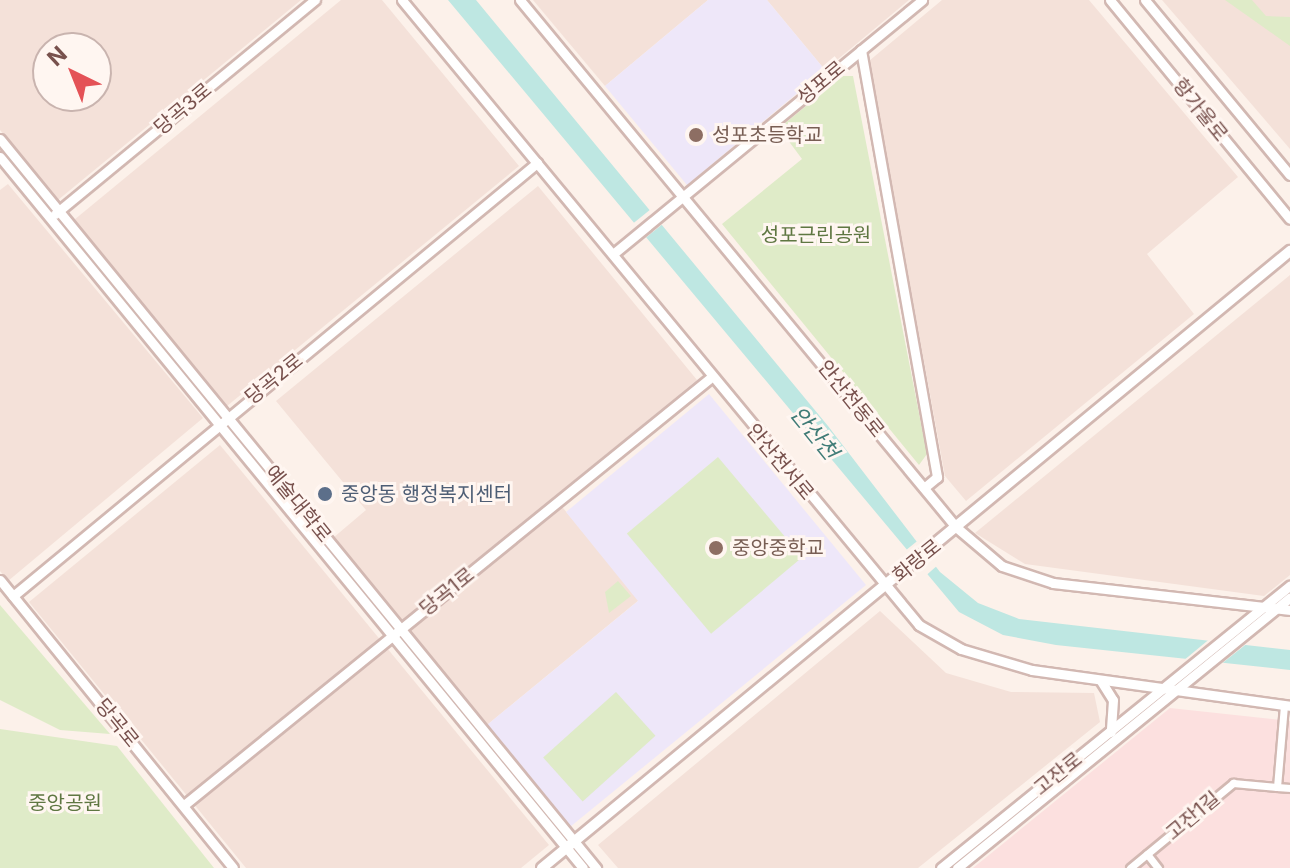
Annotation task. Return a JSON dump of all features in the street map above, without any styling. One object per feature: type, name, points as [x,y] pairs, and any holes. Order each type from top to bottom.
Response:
[{"type":"main road","name":"화랑로","points":[[542,868],[1290,251]]},
{"type":"street","name":"당곡3로","points":[[55,214],[315,0]]},
{"type":"street","name":"안산천서로","points":[[402,0],[613,254],[709,379],[919,625],[961,649],[1101,681],[1287,705]]},
{"type":"street","name":"안산천동로","points":[[520,0],[956,527],[1022,577],[1290,610]]},
{"type":"street","name":"성포로","points":[[613,254],[922,0]]},
{"type":"street","name":"항가울로","points":[[1110,0],[1290,219]]},
{"type":"street","name":"항가울로","points":[[1145,0],[1290,175]]},
{"type":"street","points":[[861,50],[937,477],[924,488]]},
{"type":"street","name":"예술대학로","points":[[0,139],[55,214],[397,633],[570,844],[596,868]]},
{"type":"street","name":"예술대학로","points":[[0,157],[55,214]]},
{"type":"street","name":"당곡2로","points":[[13,596],[537,163]]},
{"type":"street","name":"당곡1로","points":[[184,805],[709,379]]},
{"type":"street","name":"당곡로","points":[[0,580],[233,868]]},
{"type":"street","points":[[1262,608],[1290,585]]},
{"type":"street","points":[[1275,608],[1290,597]]},
{"type":"street","name":"고잔로","points":[[941,868],[1262,608]]},
{"type":"street","name":"고잔로","points":[[957,868],[1177,692],[1275,608]]},
{"type":"street","points":[[1101,681],[1113,700],[1111,732]]},
{"type":"street","points":[[1277,787],[1287,705]]},
{"type":"street","name":"고잔1길","points":[[1130,868],[1233,783],[1290,788]]},
{"type":"street","name":"예술대학로","points":[[570,844],[583,868]]},
{"type":"street","points":[[1147,854],[1158,868]]},
{"type":"shaded area","points":[[0,0],[301,0],[58,200],[0,130]]},
{"type":"shaded area","points":[[341,0],[382,0],[519,166],[227,406],[74,220]]},
{"type":"shaded area","points":[[533,0],[708,0],[605,86]]},
{"type":"shaded area","name":"성포초등학교","points":[[708,0],[767,0],[825,70],[687,185],[605,86]]},
{"type":"shaded area","points":[[767,0],[909,0],[825,70]]},
{"type":"shaded area","points":[[942,0],[1089,0],[1238,177],[1147,254],[1194,314],[966,501],[945,476],[869,61]]},
{"type":"shaded area","points":[[1162,0],[1290,0],[1290,149]]},
{"type":"shaded area","points":[[8,184],[203,418],[8,581],[0,571],[0,190]]},
{"type":"shaded area","points":[[538,186],[697,380],[554,497],[639,600],[487,725],[333,538],[366,510],[276,401]]},
{"type":"shaded area","points":[[1290,275],[1290,575],[1264,596],[1025,564],[975,533]]},
{"type":"shaded area","name":"중앙중학교","points":[[709,394],[866,585],[570,827],[487,725],[638,601],[566,512]]},
{"type":"shaded area","points":[[220,445],[549,845],[521,868],[246,868],[29,602]]},
{"type":"shaded area","points":[[880,611],[946,673],[1011,692],[1094,693],[1100,722],[918,868],[618,868],[598,845]]},
{"type":"shaded area","points":[[1170,708],[1290,721],[1290,868],[973,868]]},
{"type":"green space","points":[[1225,0],[1252,0],[1266,16],[1290,17],[1290,46]]},
{"type":"green space","name":"성포근린공원","points":[[843,76],[853,76],[927,454],[919,465],[722,224],[802,159],[779,128]]},
{"type":"green space","points":[[718,457],[802,557],[711,634],[627,533]]},
{"type":"green space","points":[[618,581],[631,596],[609,613],[605,592]]},
{"type":"green space","points":[[0,605],[110,734],[60,730],[0,700]]},
{"type":"green space","points":[[616,692],[655,736],[583,801],[543,758]]},
{"type":"green space","name":"중앙공원","points":[[0,729],[117,746],[214,868],[0,868]]},
{"type":"water","name":"안산천","points":[[448,0],[476,0],[828,426],[940,572],[978,603],[1019,619],[1290,650],[1290,670],[1056,645],[1003,635],[959,612]]},
{"type":"pier","points":[[651,209],[663,224],[641,241],[629,227]]},
{"type":"pier","points":[[921,538],[939,564],[922,579],[900,555]]},
{"type":"pier","points":[[1212,637],[1249,642],[1220,665],[1183,661]]},
{"type":"place","name":"성포초등학교","points":[[696,135]]},
{"type":"place","name":"중앙동 행정복지센터","points":[[325,494]]},
{"type":"place","name":"중앙중학교","points":[[716,548]]}]
